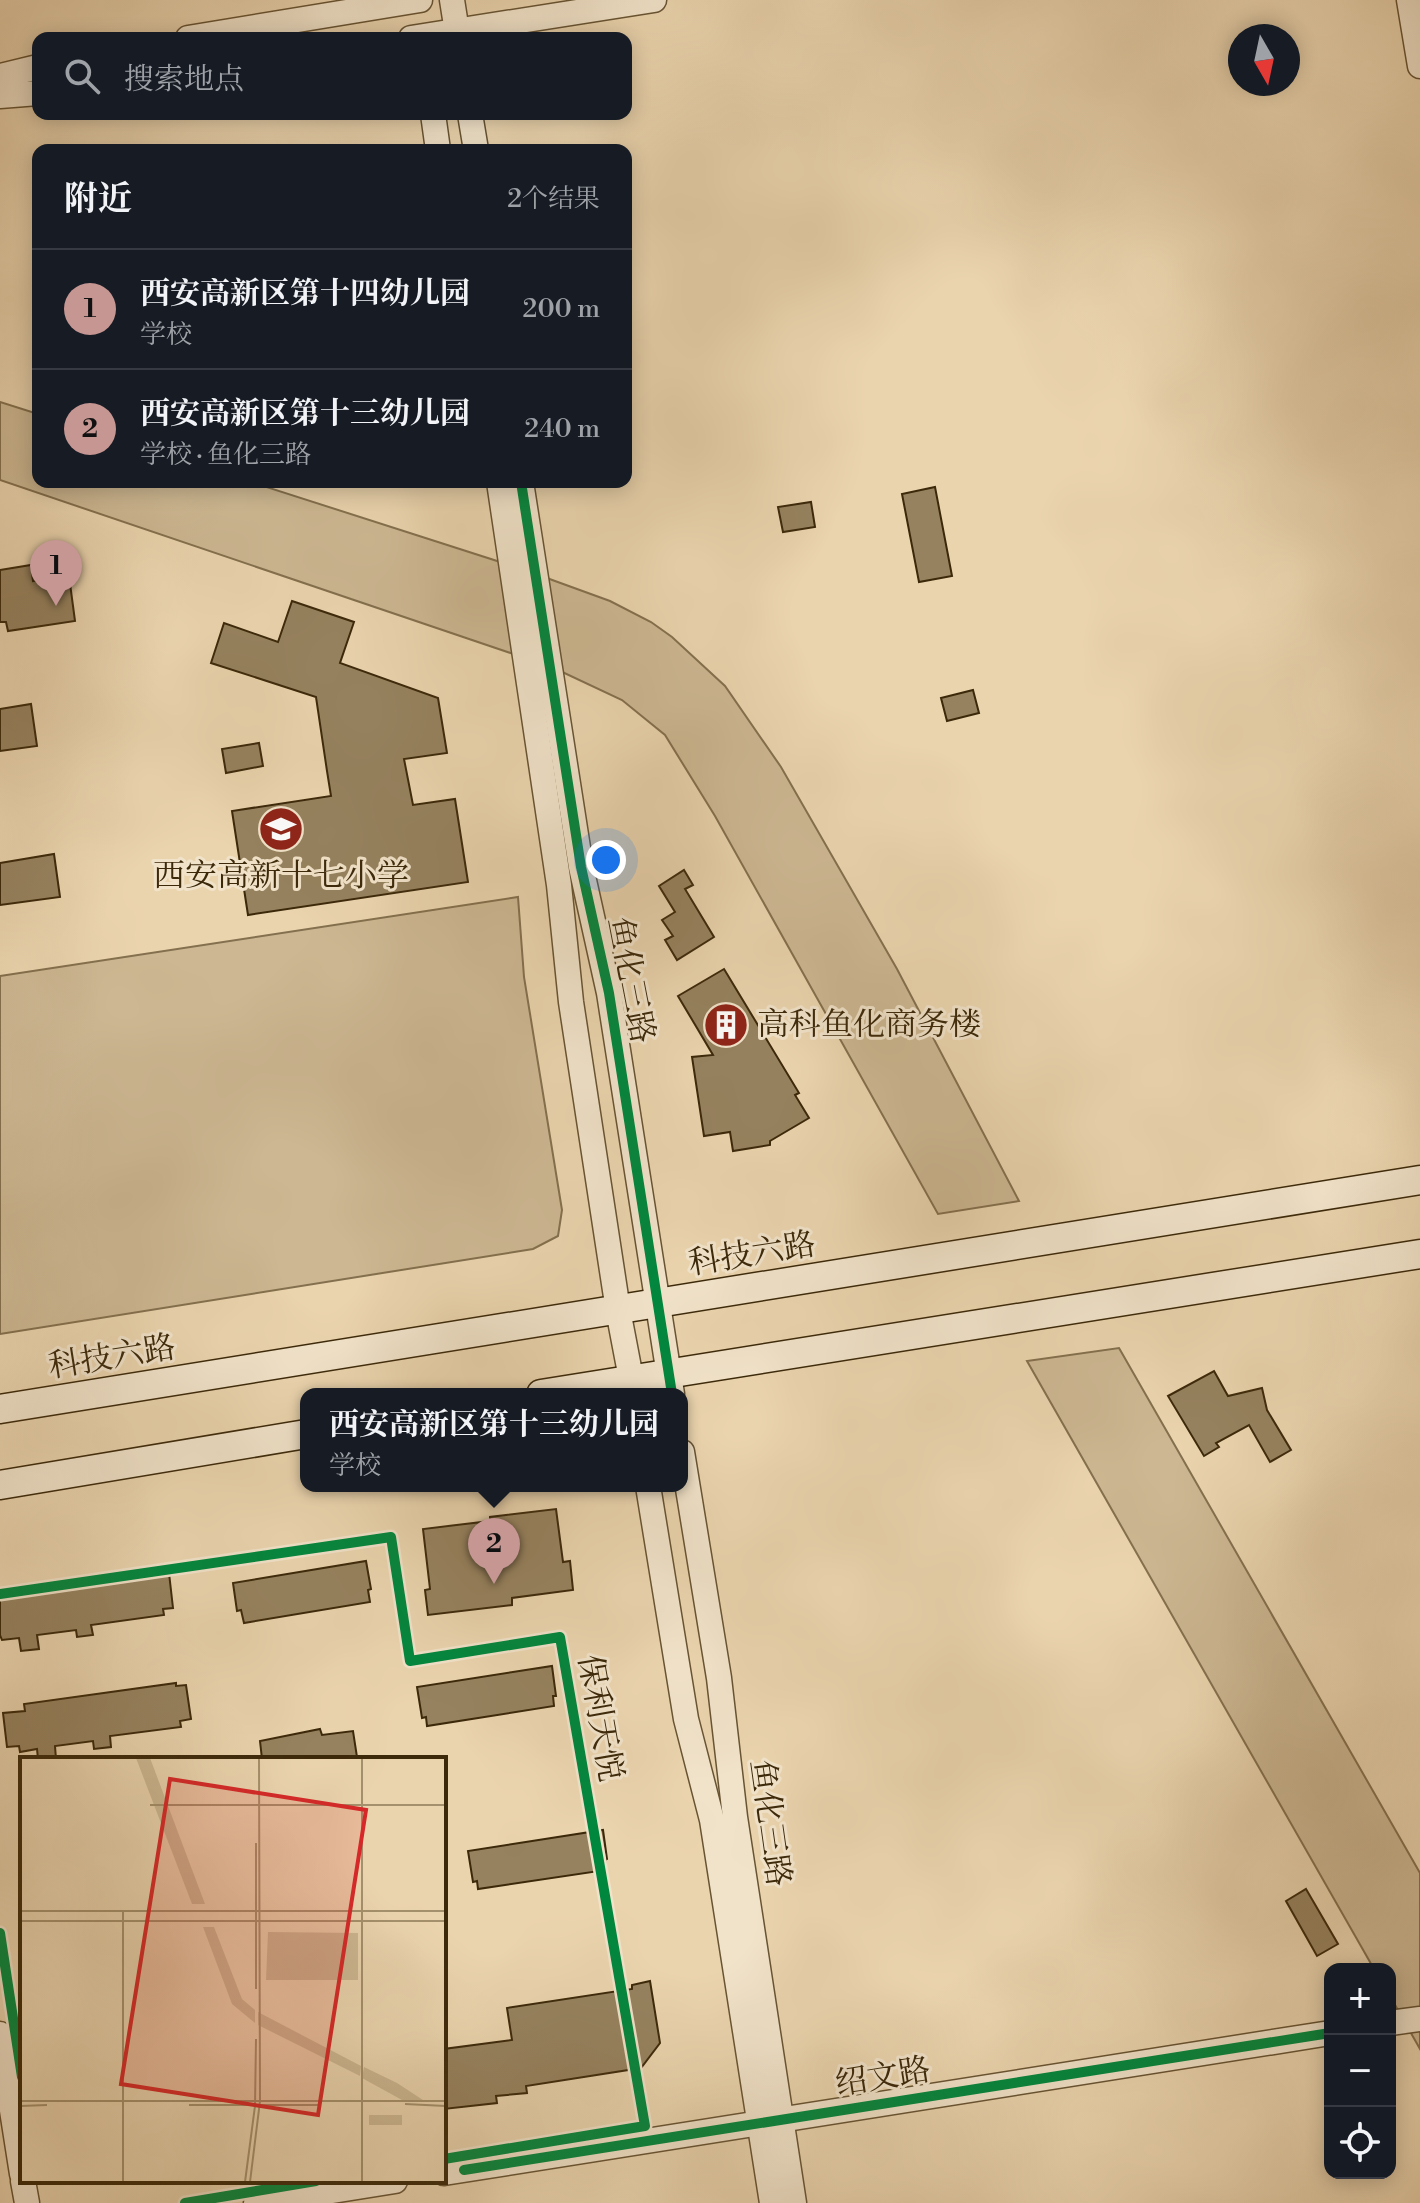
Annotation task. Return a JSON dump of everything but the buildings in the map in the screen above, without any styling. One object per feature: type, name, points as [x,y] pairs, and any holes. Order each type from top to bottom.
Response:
[{"type":"main road","name":"科技六路","points":[[0,1409],[1420,1180]]},
{"type":"main road","points":[[632,1387],[671,1384],[1420,1254]]},
{"type":"main road","points":[[0,1485],[300,1435]]},
{"type":"street","points":[[224,32],[418,0],[418,32]]},
{"type":"street","points":[[452,0],[457,32]]},
{"type":"street","points":[[474,32],[654,0]]},
{"type":"street","points":[[1409,0],[1420,66]]},
{"type":"street","points":[[0,76],[32,68]]},
{"type":"street","points":[[0,96],[32,93]]},
{"type":"street","points":[[434,120],[437,144]]},
{"type":"street","points":[[471,120],[475,144]]},
{"type":"street","name":"鱼化三路","points":[[500,488],[559,885],[571,1002],[632,1387]]},
{"type":"street","name":"鱼化三路","points":[[522,488],[581,867],[609,993],[671,1384]]},
{"type":"street","name":"鱼化三路","points":[[688,1489],[719,1678],[771,2122],[772,2203]]},
{"type":"street","name":"鱼化三路","points":[[649,1492],[686,1719],[712,1820],[771,2122],[794,2203]]},
{"type":"street","points":[[1396,2022],[1420,2019]]},
{"type":"street","points":[[0,2034],[20,2161]]},
{"type":"street","name":"绍文路","points":[[446,2173],[1324,2034]]},
{"type":"street","points":[[23,2183],[27,2203]]},
{"type":"street","points":[[256,2203],[382,2183]]},
{"type":"shaded area","points":[[0,402],[32,412],[32,488],[270,488],[522,569],[537,662],[0,480]]},
{"type":"shaded area","points":[[544,577],[610,601],[651,622],[725,686],[781,767],[897,969],[1019,1201],[938,1214],[715,816],[665,735],[622,700],[558,670]]},
{"type":"shaded area","points":[[518,897],[524,977],[562,1210],[558,1236],[533,1249],[0,1334],[0,976]]},
{"type":"shaded area","points":[[1119,1348],[1420,1873],[1420,2049],[1396,2007],[1396,1963],[1371,1963],[1027,1361]]},
{"type":"cycle path","points":[[522,488],[581,867],[609,993],[671,1388]]},
{"type":"cycle path","name":"保利天悦","points":[[0,1594],[391,1537],[410,1661],[560,1637],[645,2126],[446,2159]]},
{"type":"cycle path","points":[[0,1933],[20,2064]]},
{"type":"cycle path","points":[[464,2170],[1324,2034]]},
{"type":"cycle path","points":[[185,2203],[304,2183]]},
{"type":"place","name":"西安高新区第十四幼儿园","points":[[56,606]]},
{"type":"place","name":"西安高新十七小学","points":[[281,829]]},
{"type":"place","name":"高科鱼化商务楼","points":[[726,1025]]},
{"type":"place","name":"西安高新区第十三幼儿园","points":[[494,1584]]}]
